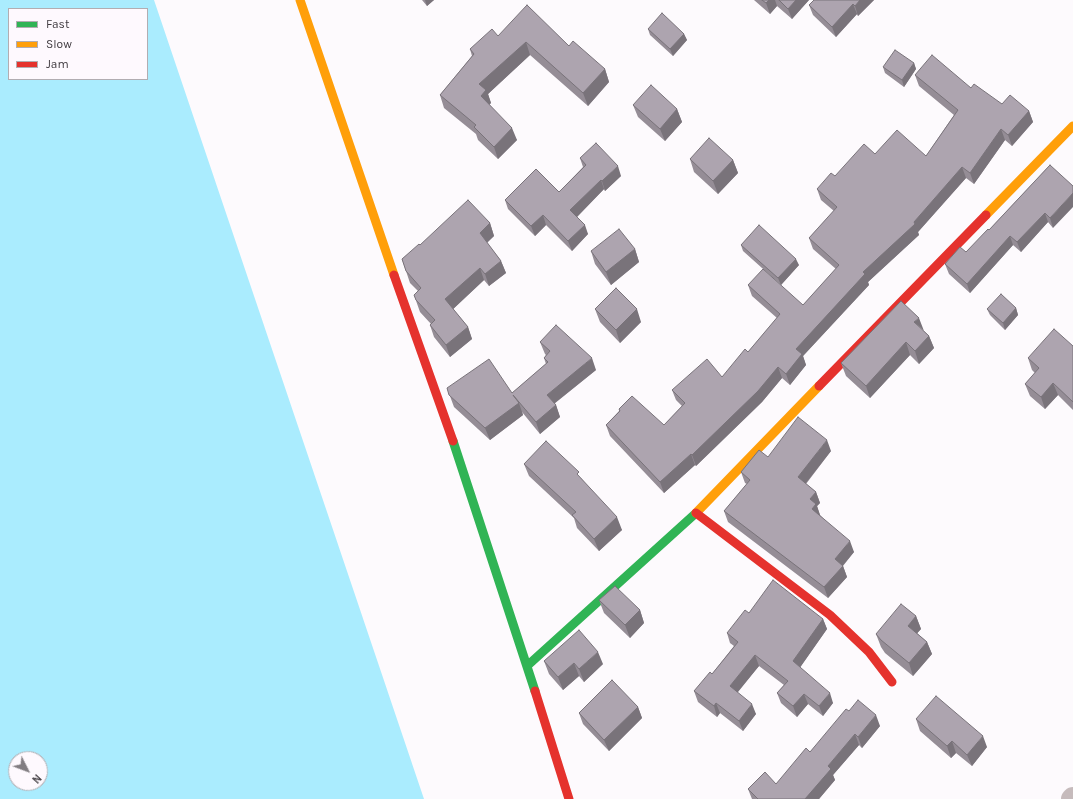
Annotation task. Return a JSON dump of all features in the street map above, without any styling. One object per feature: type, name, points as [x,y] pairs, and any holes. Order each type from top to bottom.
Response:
[{"type":"street","points":[[300,0],[358,172],[454,446],[528,666],[569,799]]},
{"type":"street","points":[[528,666],[696,513],[883,319],[1073,126]]},
{"type":"street","points":[[696,513],[830,615],[869,652],[892,682]]},
{"type":"water","points":[[0,0],[154,0],[424,799],[0,799]]},
{"type":"building","points":[[762,0],[769,0],[766,3]]},
{"type":"building","points":[[779,0],[796,0],[788,9]]},
{"type":"building","points":[[814,0],[860,0],[855,6],[853,4],[832,27],[809,5]]},
{"type":"building","points":[[527,5],[569,46],[573,41],[605,69],[583,93],[526,42],[479,84],[486,90],[481,96],[512,128],[494,147],[474,127],[476,125],[440,95],[474,54],[470,49],[492,29],[498,36]]},
{"type":"building","points":[[662,13],[684,34],[670,49],[648,29]]},
{"type":"building","points":[[895,50],[914,63],[902,80],[883,67]]},
{"type":"building","points":[[932,55],[971,88],[974,84],[1002,104],[1010,95],[1029,111],[1008,135],[1001,129],[970,173],[962,167],[914,222],[915,224],[863,272],[865,274],[796,349],[802,354],[786,374],[778,367],[758,391],[692,455],[691,454],[660,482],[606,425],[632,396],[664,425],[685,403],[672,390],[707,359],[722,377],[745,349],[748,352],[780,314],[748,285],[763,269],[803,305],[839,265],[809,238],[837,207],[817,189],[831,173],[835,176],[864,144],[875,154],[897,130],[926,156],[958,110],[915,75]]},
{"type":"building","points":[[651,85],[677,109],[660,129],[633,105]]},
{"type":"building","points":[[709,138],[733,160],[713,181],[690,159]]},
{"type":"building","points":[[596,143],[618,166],[570,210],[585,225],[568,241],[543,215],[531,226],[505,200],[536,169],[559,192],[586,165],[580,158]]},
{"type":"building","points":[[1050,165],[1073,186],[1073,193],[1050,218],[1045,213],[1017,242],[1010,236],[967,284],[945,264],[960,247],[966,252],[988,229],[989,230]]},
{"type":"building","points":[[468,200],[490,223],[480,233],[501,261],[485,274],[480,268],[445,299],[468,327],[446,345],[430,325],[435,320],[416,300],[414,295],[421,288],[406,271],[402,259],[419,244],[420,245]]},
{"type":"building","points":[[759,225],[796,259],[778,278],[741,245]]},
{"type":"building","points":[[619,229],[635,249],[606,272],[591,251]]},
{"type":"building","points":[[616,288],[637,309],[616,330],[595,309]]},
{"type":"building","points":[[1001,294],[1016,308],[1003,323],[987,309]]},
{"type":"building","points":[[901,301],[919,318],[914,322],[929,336],[915,351],[906,342],[866,386],[841,363]]},
{"type":"building","points":[[556,325],[592,358],[547,395],[556,405],[536,422],[513,395],[519,403],[485,428],[449,395],[447,388],[489,359],[512,393],[548,362],[544,358],[550,351],[540,342]]},
{"type":"building","points":[[1054,329],[1073,346],[1073,402],[1053,383],[1041,397],[1025,384],[1039,368],[1028,358]]},
{"type":"building","points":[[798,417],[827,440],[798,477],[816,492],[810,499],[816,504],[812,509],[850,541],[835,559],[843,566],[824,587],[724,511],[750,480],[741,472],[759,450],[768,457]]},
{"type":"building","points":[[546,441],[579,472],[577,474],[617,517],[594,539],[572,515],[576,512],[524,464]]},
{"type":"building","points":[[773,580],[823,619],[793,661],[830,693],[819,706],[804,694],[793,706],[777,693],[788,681],[755,655],[730,686],[752,704],[739,721],[716,703],[714,706],[694,691],[710,672],[712,674],[738,642],[727,633],[745,610],[749,613]]},
{"type":"building","points":[[615,586],[640,610],[625,625],[599,600]]},
{"type":"building","points":[[901,604],[916,616],[908,626],[927,642],[909,663],[881,640],[876,634]]},
{"type":"building","points":[[579,630],[598,652],[579,669],[574,663],[558,677],[544,661]]},
{"type":"building","points":[[612,680],[638,707],[604,740],[579,713]]},
{"type":"building","points":[[936,696],[983,736],[967,755],[952,741],[947,746],[916,719]]},
{"type":"building","points":[[858,700],[876,715],[858,737],[855,734],[828,766],[831,769],[805,799],[758,799],[748,789],[765,772],[776,784],[806,748],[810,752],[846,709],[849,711]]},
{"type":"traffic: fast","points":[[453,441],[535,691]]},
{"type":"traffic: fast","points":[[527,666],[696,513]]},
{"type":"traffic: slow","points":[[300,0],[394,275]]},
{"type":"traffic: slow","points":[[986,215],[1073,126]]},
{"type":"traffic: slow","points":[[696,513],[819,386]]},
{"type":"traffic: jam","points":[[819,386],[986,215]]},
{"type":"traffic: jam","points":[[394,275],[453,441]]},
{"type":"traffic: jam","points":[[696,513],[830,615],[869,652],[892,682]]},
{"type":"traffic: jam","points":[[535,691],[569,799]]}]
